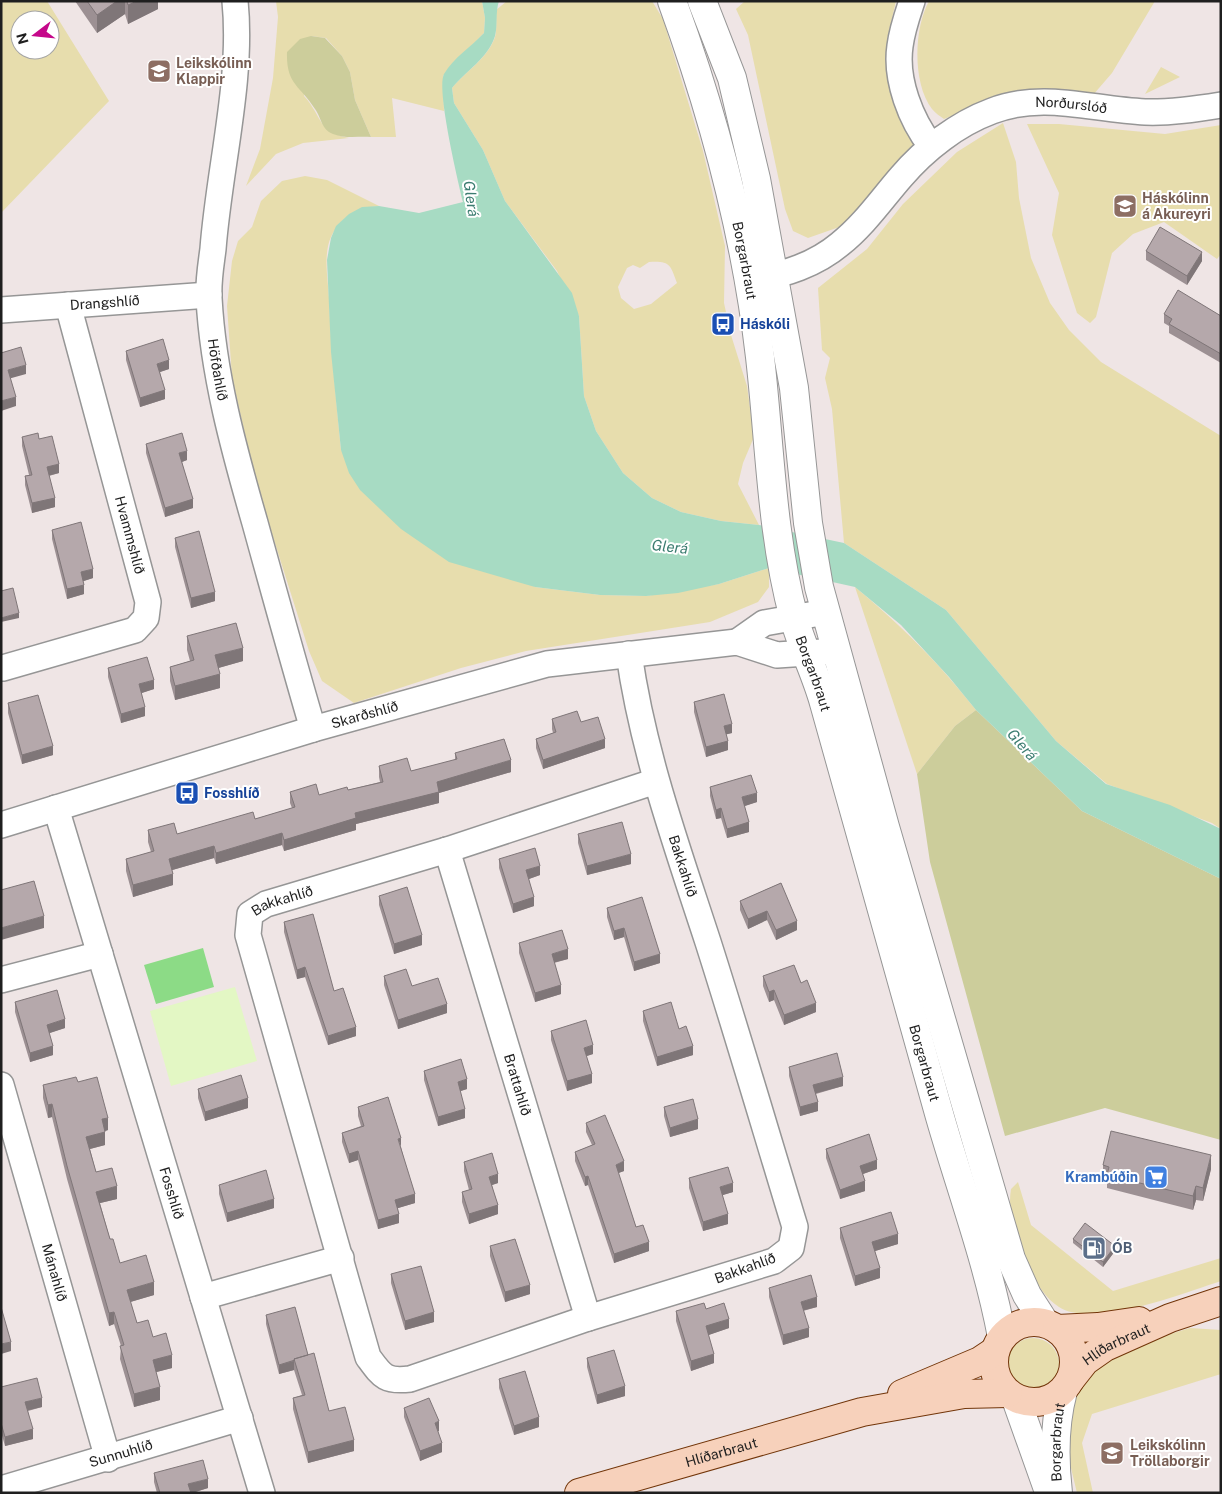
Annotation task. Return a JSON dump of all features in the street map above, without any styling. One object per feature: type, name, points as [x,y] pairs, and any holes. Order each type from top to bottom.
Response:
[{"type":"main road","name":"Hlíðarbraut","points":[[1066,1385],[1085,1361],[1105,1347],[1170,1318],[1221,1301]]},
{"type":"main road","name":"Hlíðarbraut","points":[[1051,1326],[1098,1328],[1170,1318]]},
{"type":"main road","points":[[1033,1322],[1051,1326],[1071,1347],[1074,1369],[1066,1385],[1053,1398],[1041,1402],[1028,1402],[1012,1396],[995,1374],[999,1344],[1022,1324],[1033,1322]]},
{"type":"main road","name":"Hlíðarbraut","points":[[862,1412],[973,1364],[999,1344]]},
{"type":"main road","name":"Hlíðarbraut","points":[[579,1493],[862,1412],[964,1394],[1012,1396]]},
{"type":"street","name":"Höfðahlíð","points":[[235,1],[237,24],[235,59],[215,222],[209,296],[212,338],[225,406],[245,488],[313,729]]},
{"type":"street","name":"Borgarbraut","points":[[672,1],[690,50],[712,123],[733,204],[762,279],[794,388],[808,523],[822,599],[886,827],[1011,1259],[1027,1295],[1051,1326]]},
{"type":"street","name":"Borgarbraut","points":[[702,1],[732,78],[756,179],[762,279],[760,355],[778,541],[794,618],[823,699],[921,1052],[990,1280],[999,1344]]},
{"type":"street","points":[[912,1],[899,48],[901,77],[907,103],[920,131],[931,146]]},
{"type":"street","name":"Norðurslóð","points":[[762,279],[794,271],[840,244],[870,216],[901,177],[931,146],[973,120],[1022,101],[1071,103],[1146,112],[1186,110],[1221,105]]},
{"type":"street","name":"Drangshlíð","points":[[1,310],[209,296]]},
{"type":"street","name":"Hvammshlíð","points":[[3,668],[135,630],[146,618],[148,602],[68,305]]},
{"type":"street","name":"Skarðshlíð","points":[[737,642],[764,623],[794,618],[822,599]]},
{"type":"street","name":"Skarðshlíð","points":[[1,825],[313,729],[546,664],[737,642],[777,655],[837,650]]},
{"type":"street","name":"Bakkahlíð","points":[[629,654],[636,705],[656,781],[722,986],[795,1227],[791,1248],[774,1260],[588,1318],[410,1379],[392,1381],[381,1374],[368,1356],[248,935],[250,914],[266,904],[448,850],[656,781]]},
{"type":"street","name":"Fosshlíð","points":[[56,808],[262,1493]]},
{"type":"street","name":"Brattahlíð","points":[[448,850],[588,1318]]},
{"type":"street","points":[[1,980],[100,954]]},
{"type":"street","name":"Mánahlíð","points":[[1,1085],[108,1459]]},
{"type":"street","points":[[203,1297],[341,1258]]},
{"type":"street","name":"Borgarbraut","points":[[1058,1493],[1055,1433],[1057,1412],[1066,1385]]},
{"type":"street","name":"Borgarbraut","points":[[1012,1396],[1049,1493]]},
{"type":"street","name":"Sunnuhlíð","points":[[1,1489],[108,1459],[240,1418]]},
{"type":"shaded area","points":[[1,1],[47,1],[53,10],[10,10],[10,60],[60,60],[60,22],[109,101],[1,213]]},
{"type":"shaded area","points":[[276,1],[482,1],[485,18],[484,33],[443,76],[444,111],[392,98],[396,137],[371,137],[355,100],[350,72],[342,56],[326,38],[311,36],[304,96],[326,128],[331,132],[349,138],[303,143],[276,154],[246,186],[260,149],[273,78],[278,17]]},
{"type":"shaded area","points":[[507,1],[652,1],[663,19],[703,151],[725,246],[724,303],[731,335],[747,386],[754,437],[743,463],[738,484],[759,525],[721,521],[681,512],[652,498],[623,473],[596,431],[584,396],[579,316],[557,271],[505,201],[483,150],[454,103],[452,88],[482,58],[492,45],[496,34],[496,10]],"holes":[[[649,262],[661,262],[668,265],[677,283],[651,304],[634,309],[621,298],[618,287],[627,268],[633,265],[640,268]]]},
{"type":"shaded area","points":[[745,1],[896,1],[887,40],[894,85],[919,146],[862,219],[808,238],[793,231],[785,209],[748,35],[736,9]]},
{"type":"shaded area","points":[[929,1],[1155,1],[1112,73],[1093,95],[993,99],[944,119],[933,110],[926,98],[918,71],[917,55],[920,26]]},
{"type":"shaded area","points":[[311,36],[325,38],[342,56],[350,72],[355,100],[371,137],[343,136],[329,132],[291,78],[287,63],[287,52],[300,39]]},
{"type":"shaded area","points":[[1161,67],[1180,77],[1145,94]]},
{"type":"shaded area","points":[[1003,123],[1016,162],[1019,198],[1031,258],[1050,303],[1069,330],[1101,362],[1221,436],[1221,829],[1212,823],[1107,784],[1056,741],[946,610],[844,543],[832,409],[825,378],[830,358],[822,350],[818,288],[867,249],[903,204],[957,152]]},
{"type":"shaded area","points":[[1027,124],[1059,124],[1165,134],[1221,125],[1221,254],[1217,259],[1164,222],[1133,234],[1112,253],[1096,317],[1090,323],[1077,313],[1052,235],[1059,193]]},
{"type":"shaded area","points":[[305,176],[327,180],[379,206],[357,211],[345,218],[331,237],[327,251],[331,336],[341,450],[535,587],[600,595],[646,596],[719,584],[769,568],[769,587],[758,602],[710,622],[526,651],[461,668],[354,703],[322,681],[309,651],[256,483],[232,377],[227,306],[232,261],[238,241],[252,227],[261,201],[282,181]]},
{"type":"shaded area","points":[[855,587],[919,645],[976,710],[955,726],[917,774]]},
{"type":"shaded area","points":[[976,710],[1082,811],[1221,879],[1221,1140],[1105,1108],[1005,1136],[930,862],[917,774],[955,726]]},
{"type":"shaded area","points":[[235,987],[257,1061],[171,1086],[150,1011]]},
{"type":"shaded area","points":[[1018,1182],[1031,1225],[1113,1291],[1221,1258],[1221,1281],[1139,1307],[1115,1312],[1074,1313],[1059,1307],[1043,1292],[1035,1279],[1016,1233],[1011,1216],[1010,1198],[1011,1189]]},
{"type":"shaded area","points":[[1190,1328],[1221,1330],[1221,1374],[1092,1414],[1082,1443],[1093,1493],[1077,1493],[1065,1443],[1076,1394],[1083,1382],[1101,1362],[1140,1343]]},
{"type":"shaded area","points":[[1033,1338],[1047,1342],[1055,1350],[1059,1364],[1055,1378],[1047,1386],[1033,1390],[1019,1386],[1011,1378],[1007,1364],[1011,1350],[1019,1342]]},
{"type":"green space","points":[[203,948],[214,987],[156,1004],[144,965]]},
{"type":"water","name":"Glerá","points":[[482,1],[499,1],[495,36],[488,51],[452,88],[454,103],[483,150],[505,201],[572,293],[579,316],[584,396],[596,431],[623,473],[652,498],[681,512],[721,521],[759,525],[844,543],[946,610],[1056,741],[1106,784],[1170,805],[1221,829],[1221,879],[1082,811],[976,710],[949,677],[901,625],[855,587],[769,568],[719,584],[678,593],[646,596],[600,595],[535,587],[449,562],[401,529],[360,490],[349,473],[341,450],[331,352],[327,260],[331,238],[336,226],[349,214],[362,207],[379,206],[419,213],[463,202],[445,116],[442,83],[444,74],[453,62],[484,33],[485,18]]},
{"type":"building","points":[[87,1],[117,1],[97,15]]},
{"type":"building","points":[[127,1],[137,1],[128,5]]},
{"type":"building","points":[[1160,227],[1202,252],[1187,276],[1146,251]]},
{"type":"building","points":[[1178,290],[1221,316],[1221,354],[1169,324],[1172,319],[1164,314]]},
{"type":"building","points":[[163,339],[169,360],[157,364],[165,390],[140,398],[126,351]]},
{"type":"building","points":[[21,347],[26,365],[8,370],[16,397],[1,401],[1,353]]},
{"type":"building","points":[[38,433],[39,439],[52,436],[59,464],[47,467],[55,498],[32,503],[25,476],[32,475],[22,437]]},
{"type":"building","points":[[182,433],[187,451],[179,453],[193,499],[165,508],[146,444]]},
{"type":"building","points":[[81,522],[93,569],[81,572],[84,585],[67,589],[52,530]]},
{"type":"building","points":[[199,531],[215,592],[191,598],[175,538]]},
{"type":"building","points":[[13,588],[19,613],[1,618],[1,591]]},
{"type":"building","points":[[236,623],[243,648],[215,655],[220,674],[175,686],[170,667],[194,660],[187,636]]},
{"type":"building","points":[[147,657],[154,680],[139,684],[145,707],[121,714],[108,668]]},
{"type":"building","points":[[724,694],[732,724],[724,726],[728,741],[706,747],[694,702]]},
{"type":"building","points":[[38,695],[53,746],[22,755],[8,703]]},
{"type":"building","points":[[577,711],[581,722],[598,717],[605,739],[543,760],[536,739],[556,732],[552,719]]},
{"type":"building","points":[[504,739],[511,760],[437,782],[439,792],[355,813],[356,818],[284,840],[282,833],[216,853],[214,846],[169,859],[173,874],[133,885],[126,859],[154,851],[148,830],[174,823],[177,834],[253,812],[255,819],[295,807],[290,792],[316,784],[319,795],[347,787],[348,790],[383,782],[379,766],[407,758],[411,771],[457,759],[455,753]]},
{"type":"building","points":[[751,775],[757,793],[742,797],[749,822],[727,829],[721,808],[716,810],[710,787]]},
{"type":"building","points":[[622,822],[631,854],[587,866],[578,834]]},
{"type":"building","points":[[535,848],[540,866],[526,870],[534,897],[513,904],[499,859]]},
{"type":"building","points":[[34,881],[44,916],[1,928],[1,890]]},
{"type":"building","points":[[781,883],[797,921],[776,930],[767,911],[748,919],[740,901]]},
{"type":"building","points":[[407,887],[422,935],[394,944],[379,896]]},
{"type":"building","points":[[642,897],[660,954],[634,962],[624,928],[614,931],[607,908]]},
{"type":"building","points":[[313,914],[334,991],[343,988],[356,1027],[328,1036],[305,967],[297,970],[284,922]]},
{"type":"building","points":[[562,930],[568,949],[552,954],[561,985],[535,993],[519,943]]},
{"type":"building","points":[[794,965],[801,983],[807,980],[816,1003],[784,1015],[774,990],[769,992],[763,976]]},
{"type":"building","points":[[406,969],[412,986],[438,978],[447,1004],[398,1020],[384,976]]},
{"type":"building","points":[[57,990],[65,1019],[47,1025],[53,1046],[30,1053],[15,1002]]},
{"type":"building","points":[[671,1002],[679,1029],[686,1026],[693,1046],[657,1057],[643,1011]]},
{"type":"building","points":[[586,1020],[593,1045],[584,1048],[592,1074],[567,1081],[551,1031]]},
{"type":"building","points":[[837,1053],[843,1077],[813,1085],[818,1102],[800,1107],[789,1067]]},
{"type":"building","points":[[461,1059],[467,1079],[458,1082],[465,1109],[438,1117],[424,1071]]},
{"type":"building","points":[[241,1075],[248,1098],[205,1112],[198,1089]]},
{"type":"building","points":[[76,1077],[78,1082],[97,1077],[108,1118],[102,1119],[105,1132],[86,1137],[96,1172],[112,1168],[117,1186],[96,1192],[110,1239],[113,1239],[120,1263],[146,1255],[154,1282],[127,1290],[137,1323],[148,1320],[153,1337],[166,1333],[172,1355],[153,1360],[160,1387],[134,1394],[120,1346],[124,1345],[114,1312],[109,1313],[67,1166],[52,1104],[48,1105],[43,1085]]},
{"type":"building","points":[[388,1097],[401,1138],[398,1139],[415,1194],[395,1200],[399,1214],[378,1220],[358,1151],[349,1154],[342,1133],[364,1126],[358,1107]]},
{"type":"building","points":[[693,1099],[698,1119],[670,1128],[664,1107]]},
{"type":"building","points":[[605,1115],[624,1161],[616,1165],[636,1227],[643,1225],[649,1242],[614,1254],[588,1176],[585,1177],[575,1152],[595,1144],[586,1123]]},
{"type":"building","points":[[1111,1131],[1211,1155],[1203,1188],[1196,1186],[1193,1196],[1107,1175],[1109,1167],[1103,1165]]},
{"type":"building","points":[[869,1134],[877,1160],[860,1166],[865,1181],[840,1190],[826,1149]]},
{"type":"building","points":[[492,1153],[498,1174],[489,1177],[498,1205],[469,1214],[462,1192],[472,1189],[464,1162]]},
{"type":"building","points":[[728,1167],[733,1183],[720,1187],[728,1214],[703,1222],[689,1178]]},
{"type":"building","points":[[266,1170],[274,1199],[227,1213],[219,1185]]},
{"type":"building","points":[[891,1212],[898,1234],[872,1242],[880,1268],[855,1276],[840,1228]]},
{"type":"building","points":[[1085,1223],[1115,1246],[1103,1262],[1073,1239]]},
{"type":"building","points":[[515,1239],[530,1285],[505,1292],[490,1246]]},
{"type":"building","points":[[421,1266],[434,1312],[405,1321],[391,1274]]},
{"type":"building","points":[[811,1275],[817,1297],[801,1302],[809,1328],[783,1335],[769,1288]]},
{"type":"building","points":[[704,1303],[706,1309],[724,1303],[729,1319],[706,1326],[714,1354],[691,1361],[676,1311]]},
{"type":"building","points":[[1,1307],[11,1342],[1,1344]]},
{"type":"building","points":[[295,1307],[308,1355],[279,1365],[266,1315]]},
{"type":"building","points":[[614,1350],[625,1386],[597,1395],[587,1358]]},
{"type":"building","points":[[314,1353],[329,1411],[345,1407],[354,1440],[308,1452],[293,1398],[305,1395],[294,1359]]},
{"type":"building","points":[[525,1371],[539,1417],[514,1426],[499,1379]]},
{"type":"building","points":[[37,1378],[42,1398],[25,1402],[33,1429],[5,1437],[1,1423],[1,1387]]},
{"type":"building","points":[[429,1398],[439,1421],[435,1423],[442,1443],[420,1451],[404,1408]]},
{"type":"building","points":[[203,1460],[208,1479],[188,1484],[191,1493],[160,1493],[154,1473]]},
{"type":"place","name":"Leikskólinn Klappir","points":[[159,71]]},
{"type":"place","name":"Háskólinn á Akureyri","points":[[1125,206]]},
{"type":"place","name":"Háskóli","points":[[723,324]]},
{"type":"place","name":"Fosshlíð","points":[[187,793]]},
{"type":"place","name":"Krambúðin","points":[[1156,1177]]},
{"type":"place","name":"ÓB","points":[[1094,1248]]},
{"type":"place","name":"Leikskólinn Tröllaborgir","points":[[1112,1453]]}]
